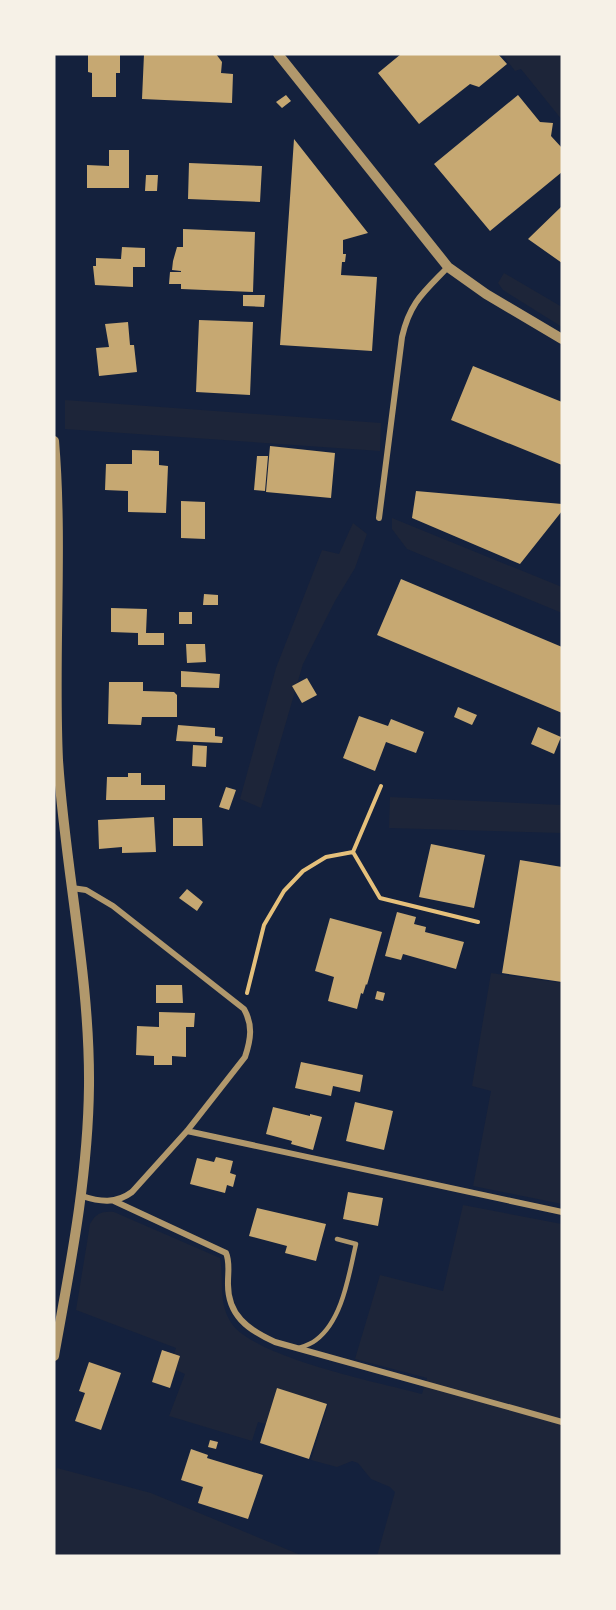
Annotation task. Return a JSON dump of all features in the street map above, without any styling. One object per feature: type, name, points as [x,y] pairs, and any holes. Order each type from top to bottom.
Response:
[{"type":"street","points":[[278,54],[448,267],[486,294],[562,339]]},
{"type":"street","points":[[379,519],[407,317],[414,303],[448,267]]},
{"type":"street","points":[[54,441],[58,539],[59,832],[72,888],[86,1004],[89,1085],[82,1196],[54,1356]]},
{"type":"street","points":[[72,888],[86,890],[113,906],[244,1009],[251,1028],[245,1057],[187,1131],[132,1192],[125,1198],[105,1202],[82,1196]]},
{"type":"street","points":[[187,1131],[562,1212]]},
{"type":"street","points":[[114,1201],[226,1253],[229,1259],[229,1294],[237,1317],[254,1333],[275,1342],[340,1361],[562,1422]]},
{"type":"lane","points":[[299,1348],[317,1340],[334,1317],[344,1295],[356,1244],[337,1239]]},
{"type":"path","points":[[353,852],[381,786]]},
{"type":"path","points":[[353,852],[380,898],[478,922]]},
{"type":"path","points":[[244,1009],[264,925],[284,891],[303,871],[326,857],[353,852]]},
{"type":"shaded area","points":[[502,54],[562,54],[562,120],[521,69],[515,71]]},
{"type":"shaded area","points":[[504,273],[562,307],[562,327],[503,290],[498,283]]},
{"type":"shaded area","points":[[65,400],[381,423],[380,451],[65,429]]},
{"type":"shaded area","points":[[392,518],[562,587],[562,613],[407,549],[392,529]]},
{"type":"shaded area","points":[[353,523],[367,534],[355,568],[335,601],[303,664],[261,808],[240,799],[276,668],[322,550],[339,554]]},
{"type":"shaded area","points":[[390,797],[562,805],[562,833],[389,828]]},
{"type":"shaded area","points":[[54,963],[58,1057],[56,1151],[54,1151]]},
{"type":"shaded area","points":[[491,973],[562,983],[562,1204],[473,1186],[491,1091],[472,1086]]},
{"type":"shaded area","points":[[463,1205],[562,1224],[562,1556],[377,1556],[395,1492],[390,1487],[371,1479],[358,1463],[352,1461],[337,1467],[311,1460],[328,1404],[281,1390],[269,1425],[258,1422],[252,1441],[169,1416],[185,1374],[169,1367],[176,1348],[76,1310],[90,1224],[100,1214],[114,1212],[220,1258],[226,1313],[242,1334],[263,1346],[318,1367],[422,1394],[427,1378],[355,1359],[380,1275],[443,1291]]},
{"type":"shaded area","points":[[57,1468],[151,1493],[303,1556],[54,1556],[54,1498]]},
{"type":"building","points":[[88,54],[120,54],[120,73],[116,73],[116,97],[92,97],[92,73],[88,72]]},
{"type":"building","points":[[144,54],[216,54],[222,62],[221,73],[233,74],[232,103],[142,99]]},
{"type":"building","points":[[401,54],[498,54],[507,64],[479,87],[470,84],[419,124],[378,73]]},
{"type":"building","points":[[286,95],[291,101],[282,108],[276,102]]},
{"type":"building","points":[[518,95],[540,122],[553,123],[551,136],[562,148],[562,172],[490,231],[434,164]]},
{"type":"building","points":[[294,139],[368,233],[343,240],[343,254],[346,254],[345,262],[342,262],[341,275],[377,277],[372,351],[280,345]]},
{"type":"building","points":[[109,150],[129,150],[129,188],[87,188],[87,165],[109,166]]},
{"type":"building","points":[[189,163],[262,166],[260,202],[188,199]]},
{"type":"building","points":[[146,175],[158,175],[157,191],[145,191]]},
{"type":"building","points":[[562,206],[562,263],[528,239]]},
{"type":"building","points":[[183,229],[255,232],[253,292],[181,289],[181,284],[169,284],[170,272],[181,272],[172,270],[177,247],[183,247]]},
{"type":"building","points":[[122,247],[145,248],[145,267],[133,267],[133,287],[95,285],[93,266],[96,266],[96,258],[121,259]]},
{"type":"building","points":[[243,295],[265,295],[264,307],[243,306]]},
{"type":"building","points":[[199,320],[253,322],[250,395],[196,392]]},
{"type":"building","points":[[128,322],[130,345],[134,345],[137,372],[99,376],[96,348],[109,347],[105,324]]},
{"type":"building","points":[[473,366],[562,402],[562,465],[451,420]]},
{"type":"building","points":[[270,446],[335,453],[331,498],[266,492]]},
{"type":"building","points":[[132,450],[159,451],[159,465],[168,466],[166,513],[128,512],[128,491],[105,490],[106,464],[132,464]]},
{"type":"building","points":[[257,456],[268,456],[265,491],[254,490]]},
{"type":"building","points":[[416,491],[562,504],[562,511],[520,564],[412,518]]},
{"type":"building","points":[[181,501],[205,502],[205,539],[181,538]]},
{"type":"building","points":[[401,579],[562,647],[562,713],[377,635]]},
{"type":"building","points":[[204,594],[218,595],[218,605],[203,605]]},
{"type":"building","points":[[111,608],[147,609],[146,633],[164,633],[164,645],[138,645],[138,633],[111,632]]},
{"type":"building","points":[[179,612],[192,612],[192,624],[179,624]]},
{"type":"building","points":[[186,644],[205,644],[206,662],[187,663]]},
{"type":"building","points":[[181,671],[220,674],[219,688],[181,687]]},
{"type":"building","points":[[307,678],[317,695],[302,703],[292,686]]},
{"type":"building","points":[[109,682],[143,682],[143,691],[174,692],[177,695],[177,717],[142,717],[141,725],[108,724]]},
{"type":"building","points":[[458,707],[477,715],[472,725],[454,717]]},
{"type":"building","points":[[359,716],[388,726],[391,719],[424,732],[416,753],[386,742],[375,771],[343,758]]},
{"type":"building","points":[[178,725],[215,728],[215,736],[223,737],[222,743],[176,741]]},
{"type":"building","points":[[538,727],[561,737],[554,754],[531,744]]},
{"type":"building","points":[[193,745],[207,746],[206,767],[192,766]]},
{"type":"building","points":[[128,773],[141,773],[141,785],[165,785],[165,800],[106,800],[107,777],[128,777]]},
{"type":"building","points":[[226,787],[236,790],[229,810],[219,807]]},
{"type":"building","points":[[154,817],[156,852],[122,853],[122,847],[99,849],[98,820]]},
{"type":"building","points":[[173,818],[202,818],[203,846],[173,846]]},
{"type":"building","points":[[431,844],[485,855],[474,908],[419,897]]},
{"type":"building","points":[[520,860],[562,867],[562,982],[502,973]]},
{"type":"building","points":[[187,889],[203,902],[197,911],[179,898]]},
{"type":"building","points":[[397,912],[416,917],[414,924],[426,927],[425,932],[464,942],[456,969],[403,954],[401,960],[385,956]]},
{"type":"building","points":[[330,918],[382,932],[367,985],[363,994],[361,993],[357,1009],[328,1001],[334,977],[315,971]]},
{"type":"building","points":[[156,985],[182,985],[183,1003],[156,1003]]},
{"type":"building","points":[[377,991],[385,993],[383,1001],[375,999]]},
{"type":"building","points":[[159,1012],[195,1013],[194,1027],[186,1027],[186,1057],[172,1056],[172,1065],[154,1065],[154,1056],[136,1055],[137,1026],[159,1027]]},
{"type":"building","points":[[301,1062],[363,1075],[360,1092],[333,1086],[331,1096],[295,1088]]},
{"type":"building","points":[[355,1102],[393,1111],[384,1150],[346,1141]]},
{"type":"building","points":[[273,1107],[322,1117],[313,1150],[266,1134]]},
{"type":"building","points":[[216,1157],[233,1161],[230,1173],[236,1175],[233,1187],[227,1185],[225,1193],[190,1184],[197,1158],[214,1162]]},
{"type":"building","points":[[348,1192],[383,1198],[378,1226],[343,1219]]},
{"type":"building","points":[[257,1208],[326,1224],[316,1261],[285,1253],[287,1246],[249,1236]]},
{"type":"building","points":[[162,1350],[180,1356],[170,1388],[152,1382]]},
{"type":"building","points":[[89,1362],[121,1373],[101,1430],[75,1421],[85,1393],[79,1391]]},
{"type":"building","points":[[277,1388],[327,1404],[309,1459],[260,1443]]},
{"type":"building","points":[[210,1440],[218,1442],[216,1449],[208,1447]]},
{"type":"building","points":[[191,1449],[208,1455],[207,1458],[263,1475],[248,1519],[198,1503],[203,1487],[181,1480]]}]
